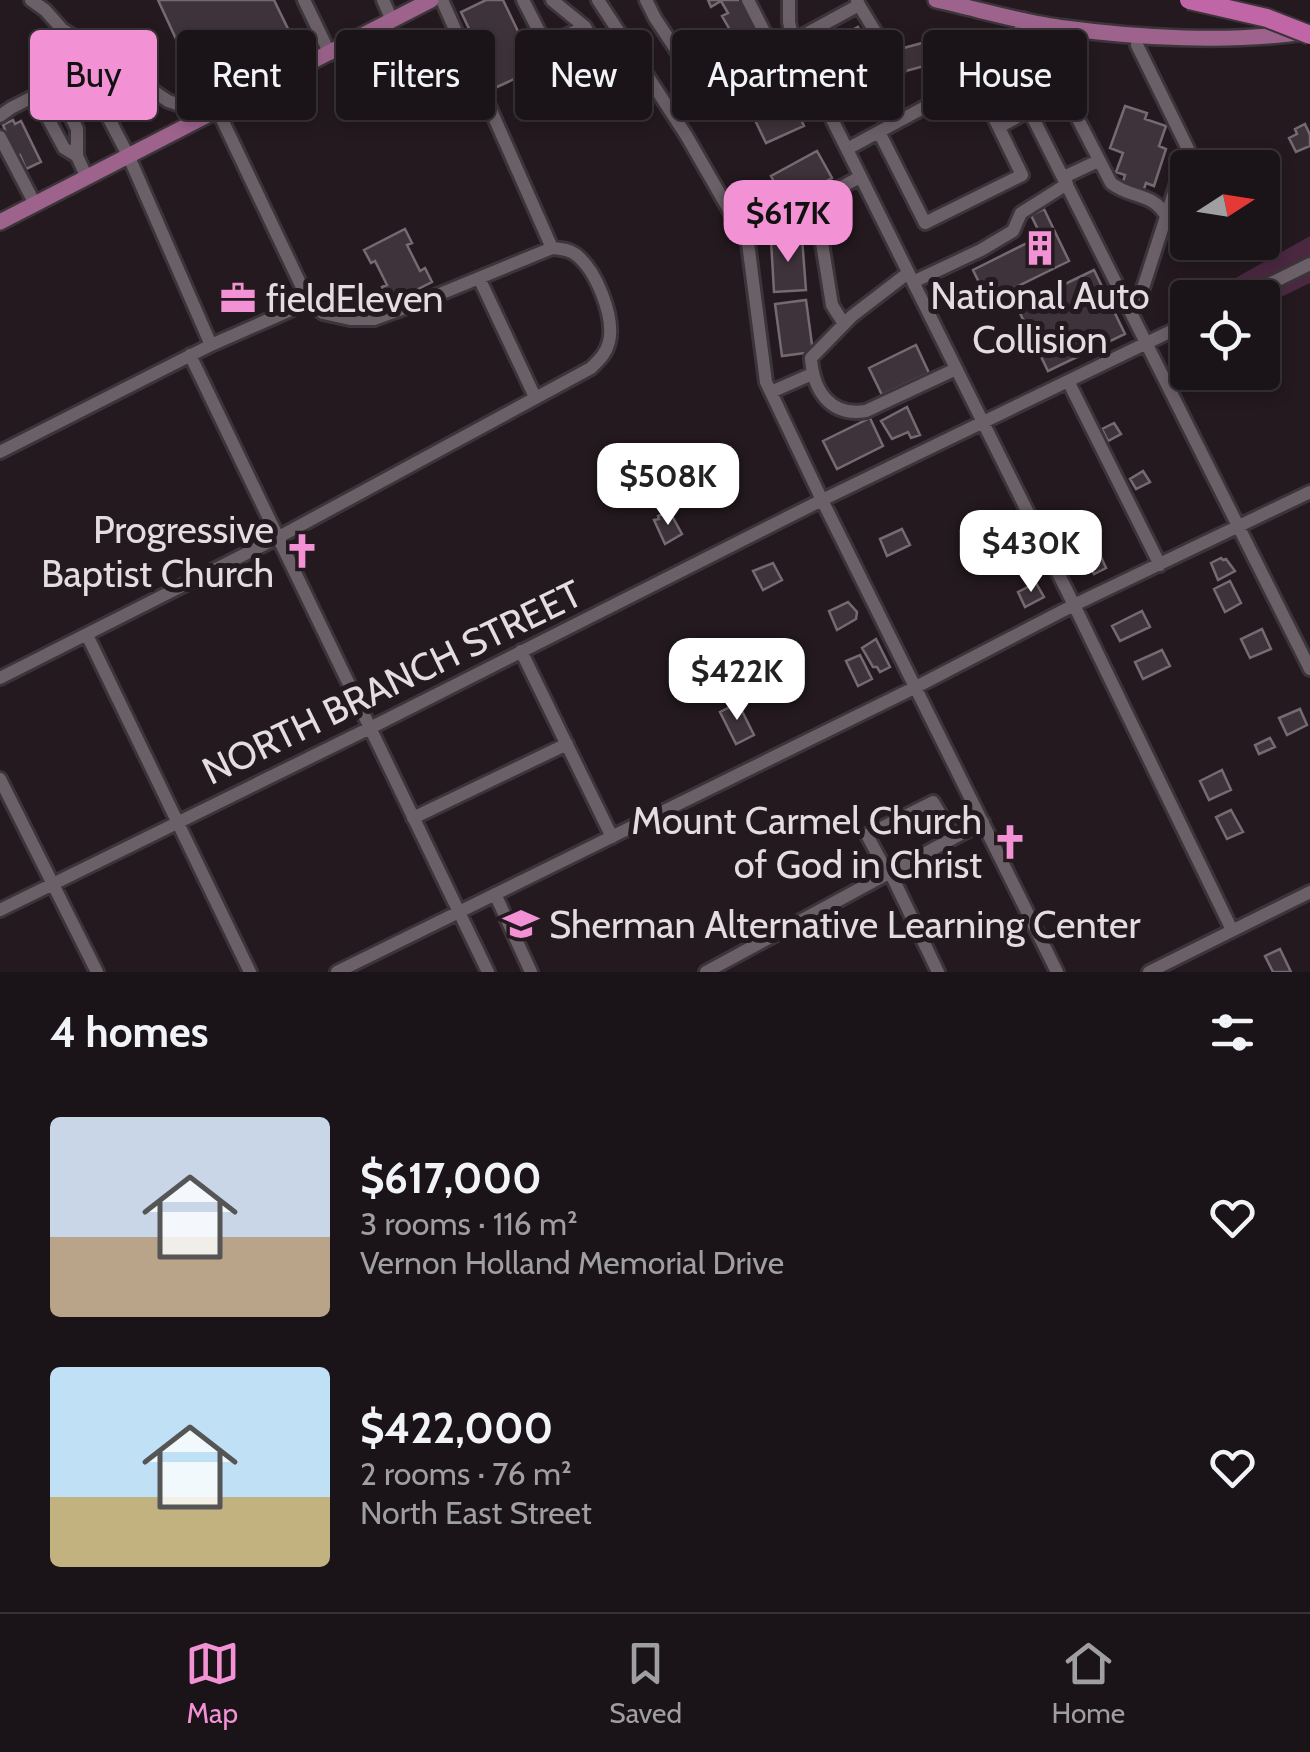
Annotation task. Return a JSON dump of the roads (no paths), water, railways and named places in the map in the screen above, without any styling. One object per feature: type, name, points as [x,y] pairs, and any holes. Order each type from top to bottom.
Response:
[{"type":"highway","points":[[1189,0],[1268,18],[1310,33]]},
{"type":"main road","points":[[316,61],[431,0]]},
{"type":"main road","points":[[936,0],[1062,28],[1179,37],[1310,33]]},
{"type":"main road","points":[[0,222],[201,120]]},
{"type":"street","points":[[304,0],[330,54]]},
{"type":"street","points":[[383,0],[392,20]]},
{"type":"street","points":[[442,0],[552,248]]},
{"type":"street","points":[[523,0],[546,45],[585,26]]},
{"type":"street","points":[[552,0],[587,30]]},
{"type":"street","points":[[598,0],[618,30]]},
{"type":"street","points":[[646,0],[672,44]]},
{"type":"street","points":[[748,0],[763,30]]},
{"type":"street","points":[[789,0],[790,30]]},
{"type":"street","points":[[28,1],[45,10],[62,29],[177,104]]},
{"type":"street","points":[[813,30],[858,3],[875,30]]},
{"type":"street","points":[[1021,30],[1023,19]]},
{"type":"street","points":[[1132,311],[1188,149],[1137,44]]},
{"type":"street","points":[[652,82],[748,243],[766,382],[1057,972]]},
{"type":"street","points":[[847,149],[878,132],[964,86],[983,95],[1022,175],[925,223],[878,132]]},
{"type":"street","points":[[0,116],[30,99]]},
{"type":"street","points":[[49,120],[64,148],[77,156]]},
{"type":"street","points":[[72,120],[77,130],[77,156],[87,178]]},
{"type":"street","points":[[109,120],[211,345]]},
{"type":"street","points":[[0,678],[278,538],[591,368],[604,355],[610,338],[603,296],[586,263],[571,250],[552,248],[374,319],[323,313],[309,302],[222,120]]},
{"type":"street","points":[[833,120],[1232,930]]},
{"type":"street","points":[[999,128],[1010,120]]},
{"type":"street","points":[[1035,120],[1310,669]]},
{"type":"street","points":[[1078,120],[1111,183],[1120,190],[1154,200],[1166,216]]},
{"type":"street","points":[[0,137],[36,204]]},
{"type":"street","points":[[956,369],[854,413],[836,408],[816,388],[811,358],[844,324],[911,278],[981,250],[1013,231],[1021,213],[1098,161]]},
{"type":"street","points":[[844,324],[832,305],[812,203],[860,176]]},
{"type":"street","points":[[1278,280],[1310,264]]},
{"type":"street","points":[[479,278],[535,396]]},
{"type":"street","points":[[0,452],[190,355],[309,302]]},
{"type":"street","name":"NORTH BRANCH STREET","points":[[0,910],[822,500],[1170,332]]},
{"type":"street","points":[[190,355],[488,972]]},
{"type":"street","points":[[772,392],[812,374]]},
{"type":"street","points":[[1068,381],[1160,565]]},
{"type":"street","points":[[336,972],[1310,492]]},
{"type":"street","points":[[88,635],[250,972]]},
{"type":"street","points":[[522,651],[612,837]]},
{"type":"street","points":[[413,818],[567,744]]},
{"type":"street","points":[[0,779],[97,972]]},
{"type":"street","points":[[938,972],[890,872],[867,835],[933,802],[954,838]]},
{"type":"street","points":[[706,972],[983,822]]},
{"type":"street","points":[[1149,972],[1310,892]]},
{"type":"street","points":[[495,894],[531,972]]},
{"type":"place","name":"National Auto Collision","points":[[1040,248]]},
{"type":"place","name":"fieldEleven","points":[[238,298]]},
{"type":"place","name":"Progressive Baptist Church","points":[[302,551]]},
{"type":"place","name":"Mount Carmel Church of God in Christ","points":[[1010,842]]},
{"type":"place","name":"Sherman Alternative Learning Center","points":[[521,924]]}]
